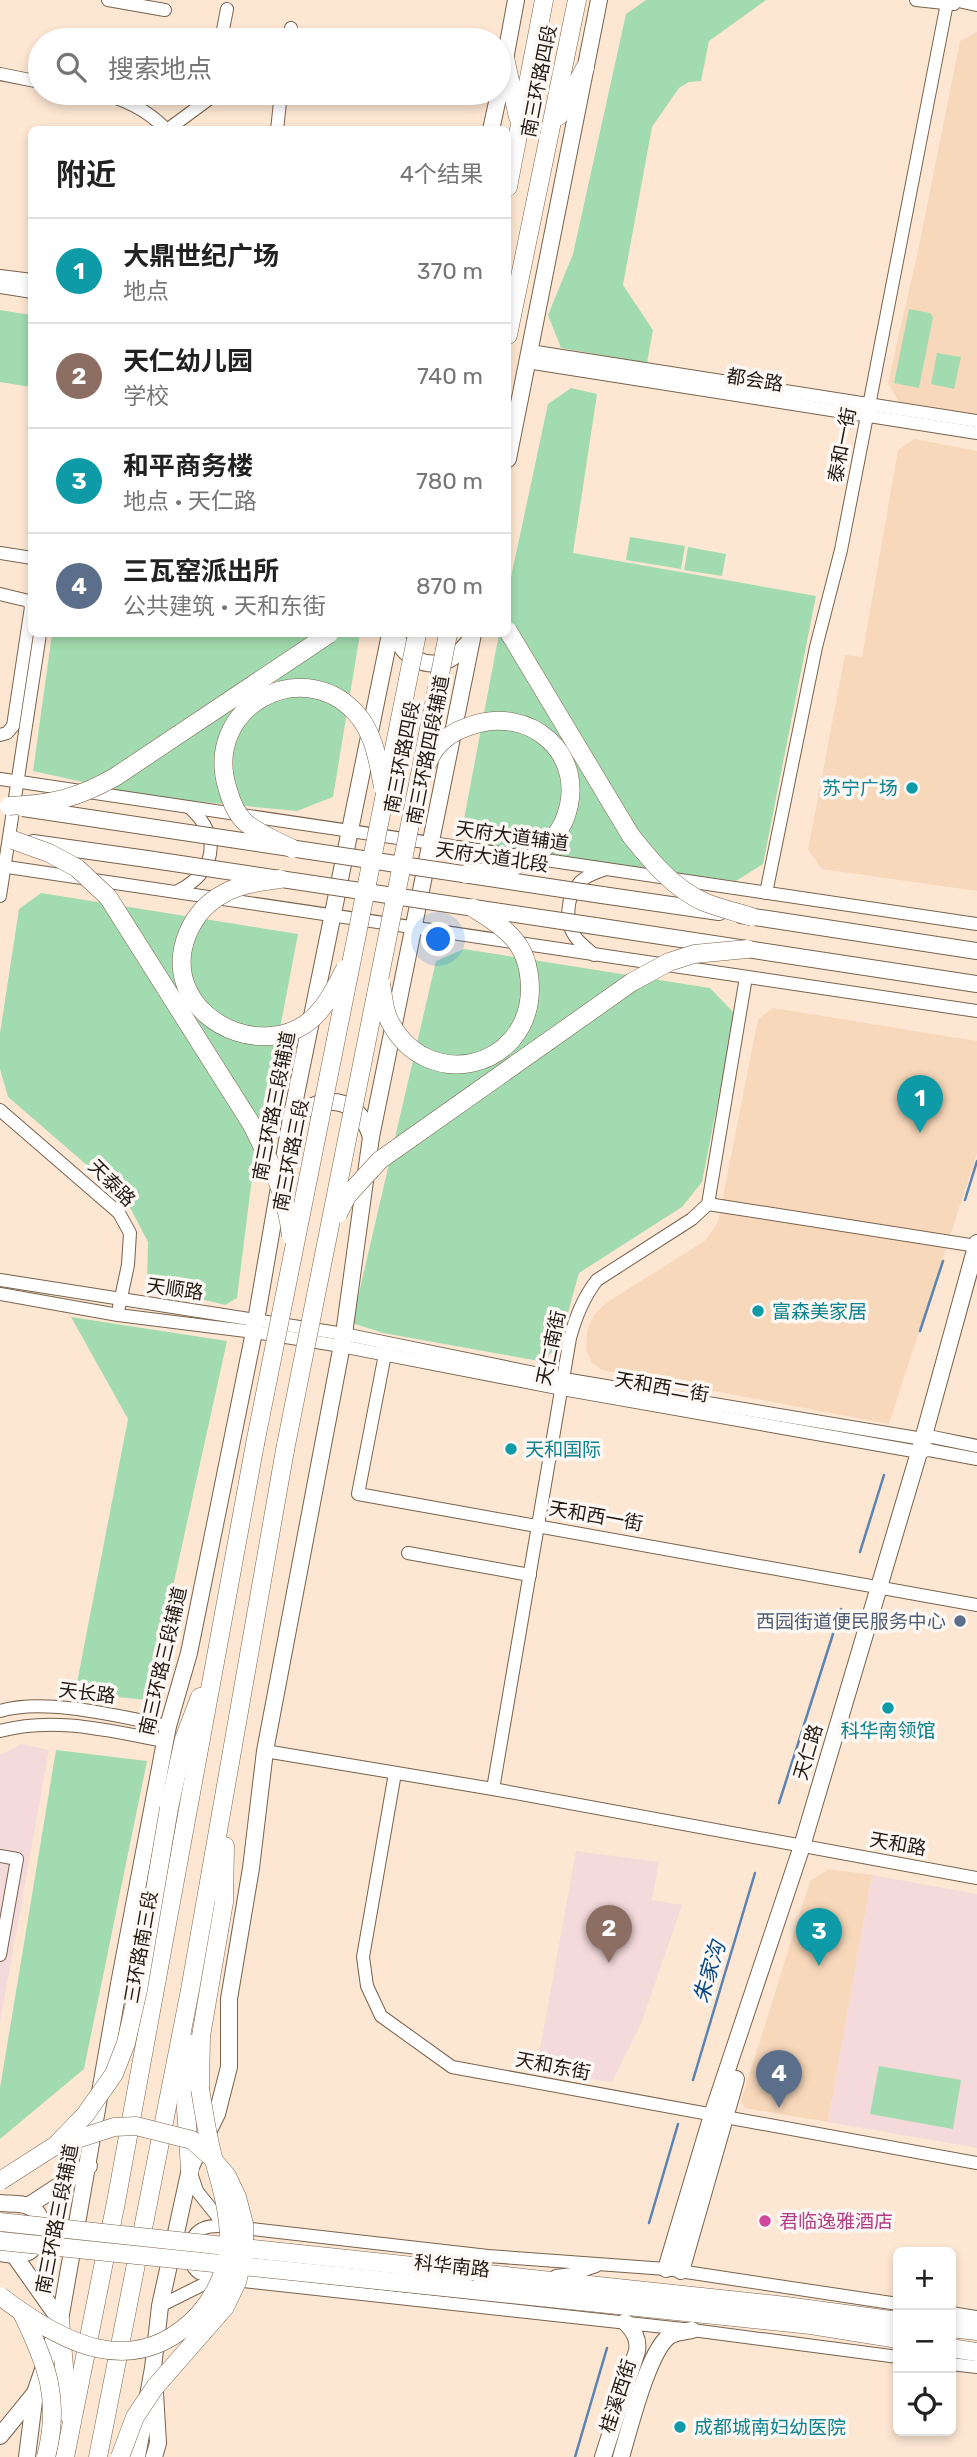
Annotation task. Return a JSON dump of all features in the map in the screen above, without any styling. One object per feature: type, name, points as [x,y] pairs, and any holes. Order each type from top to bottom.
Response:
[{"type":"highway","points":[[511,172],[544,0]]},
{"type":"highway","name":"南三环路四段","points":[[511,321],[577,0]]},
{"type":"highway","points":[[550,135],[585,68]]},
{"type":"highway","points":[[511,86],[520,127]]},
{"type":"highway","points":[[511,636],[631,836],[655,866],[680,888],[705,902],[752,917]]},
{"type":"highway","points":[[5,806],[67,800],[94,789],[325,637]]},
{"type":"highway","name":"南三环路四段","points":[[369,875],[416,637]]},
{"type":"highway","name":"南三环路四段","points":[[380,974],[447,637]]},
{"type":"highway","points":[[293,849],[244,821],[230,799],[223,776],[223,753],[229,732],[245,709],[263,697],[285,690],[306,689],[339,699],[355,712],[374,745],[385,796]]},
{"type":"highway","points":[[419,780],[435,748],[446,737],[475,724],[493,720],[512,720],[532,727],[548,738],[559,752],[568,771],[570,789],[568,811],[559,831],[548,845],[526,861],[508,868],[466,874]]},
{"type":"highway","points":[[7,839],[49,853],[77,868],[108,897],[257,1135],[271,1163],[289,1212],[293,1255]]},
{"type":"highway","name":"南三环路三段","points":[[255,1444],[369,875]]},
{"type":"highway","points":[[280,879],[247,884],[223,894],[198,914],[186,936],[183,956],[186,985],[199,1007],[220,1025],[243,1034],[265,1037],[287,1033],[304,1025],[326,1004],[353,954]]},
{"type":"highway","points":[[380,974],[388,1019],[404,1042],[420,1056],[441,1063],[463,1065],[488,1059],[507,1045],[522,1024],[529,1000],[530,978],[526,959],[513,937],[496,922],[472,908]]},
{"type":"highway","points":[[328,1233],[347,1196],[380,1160],[632,982],[669,962],[694,954],[747,949]]},
{"type":"highway","points":[[98,2457],[190,1990],[285,1450],[380,974]]},
{"type":"highway","name":"三环路南三段","points":[[65,2457],[116,2202],[255,1444]]},
{"type":"highway","points":[[0,2181],[53,2147],[85,2115],[114,2074],[126,2043],[184,1740],[216,1654]]},
{"type":"highway","points":[[0,2296],[62,2338],[93,2348],[117,2351],[146,2348],[169,2339],[203,2309],[217,2287],[229,2244],[228,2215],[200,2089],[201,2036],[223,1902],[226,1789]]},
{"type":"highway","points":[[190,1990],[186,2108],[190,2169]]},
{"type":"highway","points":[[53,2147],[114,2127],[136,2126],[192,2140],[227,2176],[237,2197],[244,2224],[244,2254],[237,2282],[225,2306],[155,2387],[135,2417],[120,2457]]},
{"type":"highway","name":"科华南路","points":[[0,2222],[530,2278],[893,2320]]},
{"type":"highway","name":"科华南路","points":[[0,2241],[801,2324],[893,2338]]},
{"type":"highway","points":[[22,2313],[49,2377],[52,2395],[46,2457]]},
{"type":"highway","points":[[60,2320],[70,2437]]},
{"type":"highway","points":[[956,2329],[977,2331]]},
{"type":"highway","points":[[956,2349],[977,2352]]},
{"type":"main road","points":[[510,28],[514,0]]},
{"type":"main road","points":[[511,444],[600,4]]},
{"type":"main road","points":[[492,126],[496,105]]},
{"type":"main road","name":"南三环路三段辅道","points":[[27,2457],[35,2393],[60,2320],[119,1984],[167,1733],[189,1653],[255,1326],[290,1124],[392,637]]},
{"type":"main road","points":[[394,637],[406,653],[419,661],[432,664],[447,661],[458,654],[471,637]]},
{"type":"main road","name":"南三环路四段辅道","points":[[413,929],[472,637]]},
{"type":"main road","name":"天府大道北段","points":[[5,806],[977,951]]},
{"type":"main road","points":[[7,839],[977,984]]},
{"type":"main road","points":[[137,2457],[153,2368],[160,2305],[190,2169],[217,2114],[229,2067],[229,1999],[251,1868],[265,1751],[343,1340],[372,1138],[413,929]]},
{"type":"main road","points":[[290,1124],[301,1111],[316,1103],[334,1102],[347,1105],[360,1114],[367,1123],[372,1138]]},
{"type":"main road","name":"天仁路","points":[[926,1444],[977,1245]]},
{"type":"main road","name":"天仁路","points":[[673,2270],[718,2116],[807,1847],[926,1444],[977,1283]]},
{"type":"main road","points":[[28,2206],[89,2166]]},
{"type":"main road","points":[[0,2203],[28,2206],[42,2222],[39,2244],[32,2250],[7,2254],[60,2320]]},
{"type":"main road","name":"桂溪西街","points":[[603,2457],[637,2351],[638,2343],[634,2331],[625,2322]]},
{"type":"main road","name":"桂溪西街","points":[[621,2457],[650,2363],[670,2336],[692,2330]]},
{"type":"main road","points":[[153,2368],[158,2443],[154,2457]]},
{"type":"main road","points":[[0,2436],[35,2393]]},
{"type":"street","points":[[108,0],[165,10]]},
{"type":"street","points":[[916,0],[965,2]]},
{"type":"street","name":"泰和一街","points":[[766,893],[816,647],[841,550],[868,412],[965,2]]},
{"type":"street","points":[[223,28],[227,9]]},
{"type":"street","points":[[0,74],[28,80]]},
{"type":"street","points":[[132,105],[150,113],[163,126]]},
{"type":"street","points":[[172,126],[201,105]]},
{"type":"street","points":[[277,126],[280,105]]},
{"type":"street","points":[[0,276],[28,280]]},
{"type":"street","points":[[0,287],[28,291]]},
{"type":"street","name":"都会路","points":[[528,357],[868,412],[977,433]]},
{"type":"street","name":"都会路","points":[[868,412],[977,421]]},
{"type":"street","points":[[0,553],[28,557]]},
{"type":"street","points":[[0,594],[28,600]]},
{"type":"street","points":[[0,735],[7,733],[13,726],[28,627]]},
{"type":"street","points":[[0,896],[2,866],[19,782],[40,637]]},
{"type":"street","name":"天府大道辅道","points":[[0,779],[977,924]]},
{"type":"street","points":[[176,892],[200,876],[209,862],[211,848],[207,827],[189,807]]},
{"type":"street","points":[[2,866],[977,1011]]},
{"type":"street","points":[[594,955],[577,940],[570,928],[568,911],[571,897],[579,882],[606,869]]},
{"type":"street","points":[[746,977],[708,1204],[977,1245]]},
{"type":"street","name":"天泰路","points":[[0,1110],[119,1213],[130,1233],[128,1265],[118,1315]]},
{"type":"street","name":"天仁南街","points":[[493,1789],[570,1338],[578,1311],[597,1280],[692,1219],[708,1204]]},
{"type":"street","name":"天顺路","points":[[0,1280],[343,1340]]},
{"type":"street","name":"天顺路","points":[[0,1294],[118,1315],[255,1326]]},
{"type":"street","name":"天和西二街","points":[[343,1340],[563,1384],[926,1444],[977,1446]]},
{"type":"street","name":"天和西一街","points":[[386,1350],[358,1494],[977,1605]]},
{"type":"street","name":"天和西二街","points":[[926,1444],[977,1460]]},
{"type":"street","points":[[408,1553],[530,1575]]},
{"type":"street","name":"天长路","points":[[0,1711],[16,1706],[78,1710],[167,1733]]},
{"type":"street","name":"天长路","points":[[0,1731],[21,1725],[74,1724],[167,1733]]},
{"type":"street","name":"天和路","points":[[265,1751],[493,1789],[977,1878]]},
{"type":"street","name":"天和东街","points":[[395,1773],[363,1957],[367,1986],[381,2016],[452,2067],[977,2163]]},
{"type":"street","points":[[0,1856],[17,1859],[0,1955]]},
{"type":"street","points":[[190,2169],[197,2192],[225,2226]]},
{"type":"street","points":[[893,2303],[673,2270],[488,2256],[225,2226],[210,2226],[200,2230],[192,2238],[189,2252],[191,2263],[199,2272],[216,2278],[625,2322],[893,2356]]},
{"type":"street","points":[[530,2278],[572,2274],[603,2263]]},
{"type":"street","points":[[160,2305],[216,2278]]},
{"type":"street","points":[[794,2287],[848,2314]]},
{"type":"street","points":[[558,2298],[578,2317]]},
{"type":"street","points":[[956,2314],[977,2317]]},
{"type":"street","points":[[770,2340],[801,2324]]},
{"type":"street","points":[[956,2365],[977,2367]]},
{"type":"shaded area","points":[[977,32],[977,415],[899,402],[888,383],[919,246],[960,41]]},
{"type":"shaded area","points":[[914,439],[977,451],[977,891],[822,869],[808,850],[845,655],[862,657],[898,450]]},
{"type":"shaded area","points":[[773,1008],[977,1041],[977,1153],[889,1424],[602,1370],[592,1363],[586,1350],[587,1330],[594,1315],[606,1303],[706,1240],[718,1222],[758,1019]]},
{"type":"shaded area","points":[[21,1744],[49,1750],[0,2023],[0,1755]]},
{"type":"shaded area","points":[[576,1851],[659,1862],[652,1900],[682,1905],[642,2021],[612,2082],[536,2071]]},
{"type":"shaded area","points":[[829,1869],[872,1875],[828,2122],[745,2108],[741,2101],[810,1881]]},
{"type":"shaded area","points":[[872,1875],[977,1894],[977,2148],[828,2122]]},
{"type":"green space","points":[[646,0],[766,0],[709,41],[701,81],[689,82],[679,88],[652,127],[623,285],[653,330],[647,363],[561,348],[548,315],[573,254],[626,14]]},
{"type":"green space","points":[[909,309],[930,313],[933,317],[919,388],[894,383]]},
{"type":"green space","points":[[0,310],[28,315],[28,387],[0,382]]},
{"type":"green space","points":[[937,353],[961,357],[954,389],[931,384]]},
{"type":"green space","points":[[571,388],[597,394],[573,553],[816,596],[763,864],[736,881],[484,844],[464,819],[498,637],[511,637],[511,577],[548,404]]},
{"type":"green space","points":[[630,537],[685,546],[681,569],[626,560]]},
{"type":"green space","points":[[688,547],[726,554],[722,576],[684,570]]},
{"type":"green space","points":[[52,637],[360,637],[333,797],[297,811],[150,797],[33,771]]},
{"type":"green space","points":[[41,893],[298,934],[253,1170],[237,1298],[225,1305],[147,1286],[148,1242],[125,1198],[8,1097],[0,1069],[0,1033],[19,909]]},
{"type":"green space","points":[[464,949],[710,988],[735,1014],[702,1182],[682,1207],[579,1273],[558,1349],[539,1361],[383,1333],[352,1323],[436,961]]},
{"type":"green space","points":[[71,1317],[227,1341],[148,1700],[75,1693],[128,1419]]},
{"type":"green space","points":[[56,1750],[147,1761],[84,2069],[0,2139],[0,2088]]},
{"type":"green space","points":[[879,2066],[961,2080],[953,2129],[870,2114]]},
{"type":"waterway","name":"朱家沟","points":[[965,1200],[977,1161]]},
{"type":"waterway","name":"朱家沟","points":[[920,1331],[943,1261]]},
{"type":"waterway","name":"朱家沟","points":[[860,1552],[884,1475]]},
{"type":"waterway","name":"朱家沟","points":[[779,1803],[841,1609]]},
{"type":"waterway","name":"朱家沟","points":[[693,2080],[755,1873]]},
{"type":"waterway","name":"朱家沟","points":[[649,2223],[678,2124]]},
{"type":"waterway","name":"朱家沟","points":[[575,2457],[607,2348]]},
{"type":"place","name":"苏宁广场","points":[[912,788]]},
{"type":"place","name":"大鼎世纪广场","points":[[920,1133]]},
{"type":"place","name":"富森美家居","points":[[758,1311]]},
{"type":"place","name":"天和国际","points":[[511,1449]]},
{"type":"place","name":"西园街道便民服务中心","points":[[960,1621]]},
{"type":"place","name":"科华南领馆","points":[[888,1708]]},
{"type":"place","name":"天仁幼儿园","points":[[609,1963]]},
{"type":"place","name":"和平商务楼","points":[[819,1966]]},
{"type":"place","name":"三瓦窑派出所","points":[[779,2108]]},
{"type":"place","name":"君临逸雅酒店","points":[[765,2221]]},
{"type":"place","name":"成都城南妇幼医院","points":[[680,2427]]}]
